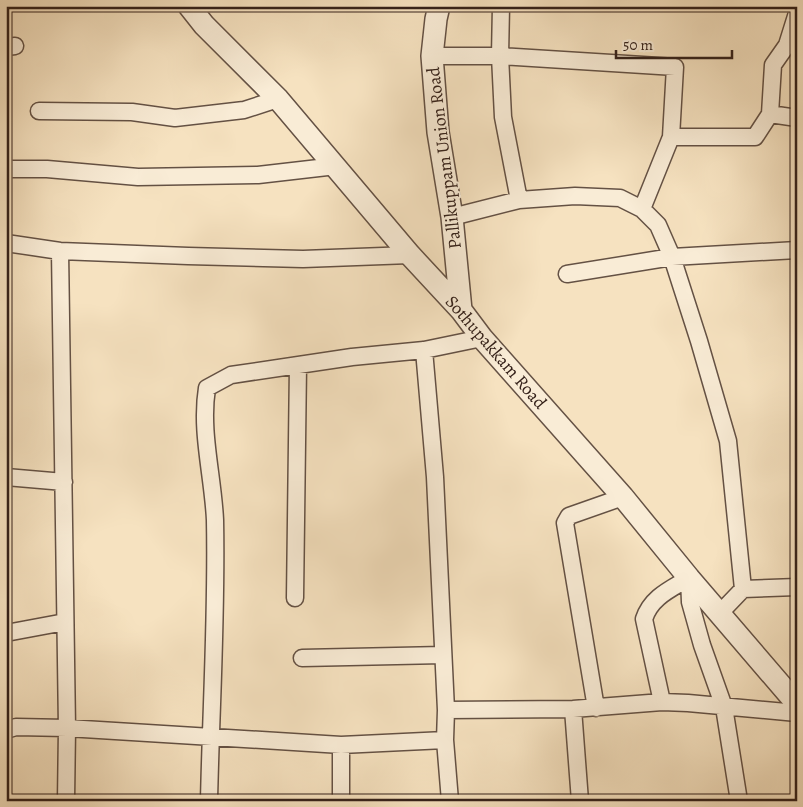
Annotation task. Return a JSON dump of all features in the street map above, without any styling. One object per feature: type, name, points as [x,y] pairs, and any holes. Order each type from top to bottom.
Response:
[{"type":"street","name":"Sothupakkam Road","points":[[189,6],[204,25],[278,99],[410,255],[461,310],[482,338],[623,497],[689,578],[797,704]]},
{"type":"street","name":"Pallikuppam Union Road","points":[[439,6],[432,56],[438,132],[452,217],[461,310]]},
{"type":"street","points":[[501,6],[500,56],[504,117],[519,200]]},
{"type":"street","points":[[671,137],[755,137],[770,114],[773,65],[787,45],[797,13]]},
{"type":"street","points":[[432,56],[500,56],[675,67],[671,137],[642,209]]},
{"type":"street","points":[[39,111],[132,112],[174,118],[244,110],[278,99]]},
{"type":"street","points":[[770,114],[797,118]]},
{"type":"street","points":[[6,169],[48,169],[138,177],[258,174],[336,166]]},
{"type":"street","points":[[452,217],[519,200],[575,196],[620,198],[642,209],[658,225],[672,257],[728,441],[743,589]]},
{"type":"street","points":[[6,243],[60,252],[303,258],[410,255]]},
{"type":"street","points":[[567,274],[672,257],[797,250]]},
{"type":"street","points":[[60,252],[66,622],[66,801]]},
{"type":"street","points":[[209,801],[215,519],[204,407],[207,388],[231,375],[352,357],[424,350],[482,338]]},
{"type":"street","points":[[424,350],[435,477],[446,710],[445,740],[450,801]]},
{"type":"street","points":[[295,598],[298,365]]},
{"type":"street","points":[[6,478],[64,482]]},
{"type":"street","points":[[596,708],[565,523],[569,516],[623,497]]},
{"type":"street","points":[[662,702],[644,619],[647,609],[655,599],[689,578],[690,602],[702,645],[724,707],[739,801]]},
{"type":"street","points":[[720,613],[743,589],[797,587]]},
{"type":"street","points":[[6,633],[66,622]]},
{"type":"street","points":[[302,658],[443,655]]},
{"type":"street","points":[[446,710],[573,709],[662,702],[797,713]]},
{"type":"street","points":[[573,709],[580,801]]},
{"type":"street","points":[[6,730],[16,727],[67,728],[341,745],[445,740]]},
{"type":"street","points":[[341,745],[341,801]]}]
